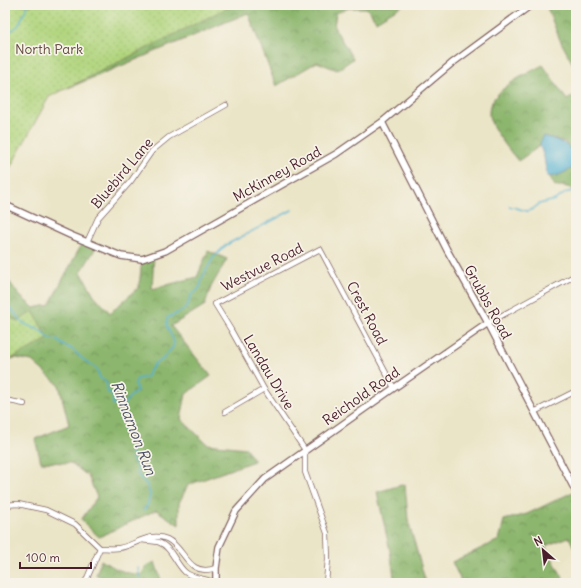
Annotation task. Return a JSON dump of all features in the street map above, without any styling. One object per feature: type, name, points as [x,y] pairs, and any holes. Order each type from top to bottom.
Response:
[{"type":"street","name":"McKinney Road","points":[[5,205],[121,256],[142,259],[165,251],[336,154],[382,122],[451,64],[531,5]]},
{"type":"street","name":"Bluebird Lane","points":[[87,242],[98,218],[131,180],[152,151],[169,137],[226,105]]},
{"type":"street","name":"Grubbs Road","points":[[382,122],[446,250],[488,323],[576,492]]},
{"type":"street","name":"Westvue Road","points":[[215,304],[320,249]]},
{"type":"street","name":"Crest Road","points":[[320,249],[394,388]]},
{"type":"street","name":"Reichold Road","points":[[215,583],[219,547],[236,511],[265,479],[488,323],[576,275]]},
{"type":"street","name":"Landau Drive","points":[[215,304],[232,330],[264,389],[305,450]]},
{"type":"street","points":[[225,412],[264,389]]},
{"type":"street","points":[[534,412],[576,391]]},
{"type":"street","points":[[5,403],[10,401],[24,404]]},
{"type":"street","points":[[305,450],[305,472],[327,533],[328,559],[326,583]]},
{"type":"street","points":[[570,481],[576,478]]},
{"type":"street","points":[[5,505],[18,504],[46,510],[75,524],[100,548],[119,548],[149,537],[166,538],[175,545],[191,564],[197,568],[208,571],[216,568]]},
{"type":"street","points":[[142,540],[157,542],[165,546],[174,555],[186,572],[195,577],[215,583]]},
{"type":"street","points":[[85,583],[100,548]]},
{"type":"green space","name":"North Park","points":[[5,5],[403,5],[376,21],[367,8],[349,8],[336,13],[334,27],[353,59],[337,70],[317,62],[276,86],[248,13],[37,101]]},
{"type":"green space","name":"North Park","points":[[5,5],[233,5],[49,97],[5,177]]},
{"type":"green space","points":[[546,5],[576,5],[576,70],[560,40]]},
{"type":"green space","points":[[543,65],[567,100],[576,94],[576,158],[565,142],[544,136],[540,146],[518,161],[492,125],[489,114],[490,106],[501,91],[509,84]]},
{"type":"green space","points":[[576,166],[576,193],[564,186],[555,186],[550,177]]},
{"type":"green space","points":[[84,240],[97,246],[81,272],[94,295],[110,313],[139,287],[142,259],[154,255],[152,289],[197,277],[208,251],[227,259],[211,287],[205,305],[171,326],[211,376],[186,394],[181,419],[207,444],[246,448],[254,461],[188,485],[179,503],[179,525],[156,510],[99,537],[81,520],[97,497],[88,476],[71,463],[41,462],[35,439],[69,425],[59,385],[32,361],[16,358],[5,360],[5,276],[20,296],[34,308],[49,305]]},
{"type":"green space","points":[[33,311],[48,339],[5,362],[5,314],[18,322]]},
{"type":"green space","points":[[576,478],[576,552],[569,537],[545,546],[566,583],[462,583],[452,562],[499,540],[504,520],[527,514],[575,491],[570,481]]},
{"type":"green space","points":[[405,484],[408,520],[426,583],[395,583],[390,551],[377,492]]},
{"type":"green space","points":[[101,560],[120,570],[141,575],[147,566],[155,562],[161,580],[167,583],[109,583],[108,579],[96,575]]},
{"type":"water","points":[[544,136],[566,145],[573,153],[576,166],[558,175],[550,177],[547,176],[544,157],[540,146]]},
{"type":"waterway","points":[[5,35],[18,26],[28,5]]},
{"type":"waterway","points":[[509,206],[527,211],[533,209],[539,204],[555,200],[567,192],[576,191]]},
{"type":"waterway","points":[[124,425],[128,420],[123,408],[127,400],[137,391],[135,383],[137,379],[146,377],[155,363],[162,360],[173,347],[174,341],[167,327],[167,318],[187,307],[191,295],[197,291],[201,285],[201,280],[213,258],[226,245],[292,210]]},
{"type":"waterway","name":"Rinnamon Run","points":[[5,305],[8,306],[24,324],[42,331],[48,338],[57,340],[63,345],[72,349],[97,369],[100,378],[106,382],[108,393],[113,393],[113,404],[118,406],[120,417],[124,425],[123,429],[131,448],[132,458],[137,467],[138,475],[147,485],[150,494],[148,504],[143,511]]},
{"type":"waterway","points":[[138,568],[140,579],[144,583]]}]
